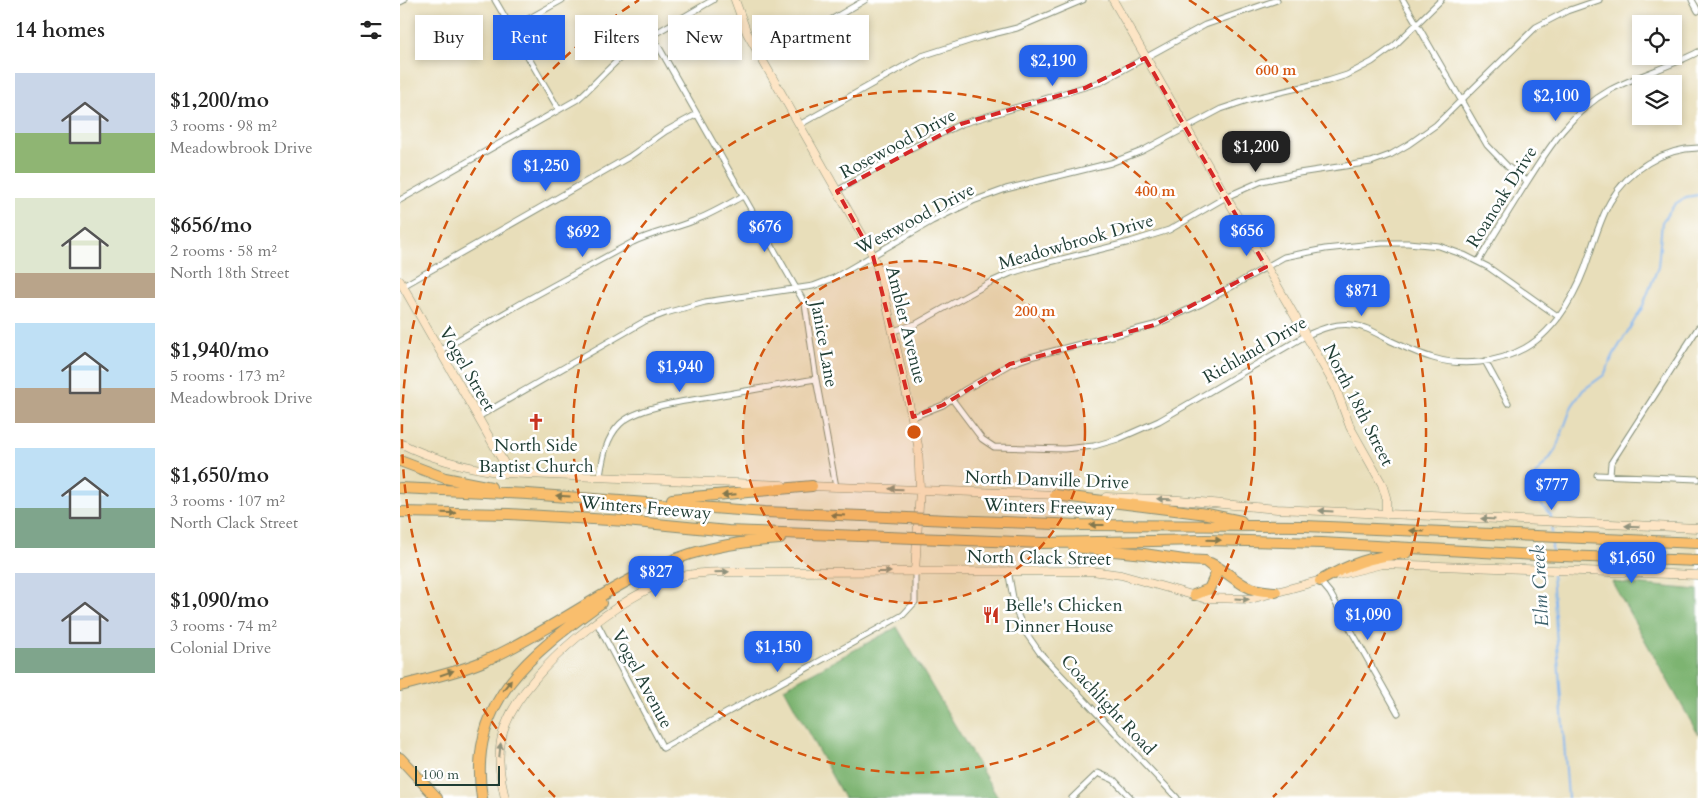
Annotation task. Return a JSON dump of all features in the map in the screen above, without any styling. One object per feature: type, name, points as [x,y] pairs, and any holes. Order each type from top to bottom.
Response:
[{"type":"highway","points":[[400,461],[446,478],[528,494]]},
{"type":"highway","points":[[629,501],[692,498],[812,486]]},
{"type":"highway","name":"Winters Freeway","points":[[400,488],[528,494],[765,512],[887,518],[1081,525],[1264,526],[1698,543]]},
{"type":"highway","points":[[1055,495],[1207,514],[1264,526]]},
{"type":"highway","name":"Winters Freeway","points":[[400,512],[509,514],[626,521],[728,531],[838,536],[1043,543],[1206,540],[1322,543],[1535,555],[1698,561]]},
{"type":"highway","points":[[400,686],[440,676],[490,659],[604,594],[689,554],[750,541],[838,536]]},
{"type":"highway","points":[[1043,543],[1204,561],[1223,569],[1246,586],[1276,592]]},
{"type":"highway","points":[[1320,581],[1346,566],[1372,558],[1400,553],[1441,550]]},
{"type":"highway","points":[[1194,595],[1209,589],[1216,574],[1215,569],[1204,561]]},
{"type":"highway","points":[[482,798],[480,770],[482,745],[491,713],[502,692],[516,674],[567,628],[602,602],[652,570]]},
{"type":"highway","points":[[400,758],[437,798]]},
{"type":"main road","name":"Ambler Avenue","points":[[735,0],[752,42]]},
{"type":"main road","name":"North 18th Street","points":[[1113,0],[1335,386],[1350,427],[1382,484],[1386,497],[1386,514]]},
{"type":"main road","name":"Ambler Avenue","points":[[762,60],[874,256],[880,274],[918,445],[920,489],[915,572]]},
{"type":"main road","name":"Vogel Street","points":[[401,284],[504,463],[504,473]]},
{"type":"main road","name":"North Danville Drive","points":[[400,443],[440,460],[504,473],[1178,500],[1276,509],[1698,528]]},
{"type":"main road","name":"North Clack Street","points":[[505,798],[500,778],[500,746],[505,725],[521,695],[540,673],[596,622],[648,589],[680,576],[701,573],[1008,570],[1102,572],[1121,575],[1203,598],[1251,599],[1382,564],[1698,575]]},
{"type":"street","points":[[400,2],[404,0]]},
{"type":"street","points":[[495,0],[504,15]]},
{"type":"street","points":[[535,15],[562,0]]},
{"type":"street","points":[[658,32],[713,0]]},
{"type":"street","points":[[840,15],[866,0]]},
{"type":"street","points":[[798,125],[922,56],[981,37],[1017,28],[1083,0]]},
{"type":"street","name":"Rosewood Drive","points":[[837,191],[905,151],[961,124],[1101,82],[1205,25],[1277,0]]},
{"type":"street","points":[[1403,0],[1481,136],[1497,157],[1528,181]]},
{"type":"street","name":"Westwood Drive","points":[[478,417],[652,318],[705,302],[813,286],[834,278],[932,221],[973,201],[1006,189],[1111,163],[1142,151],[1221,109],[1251,99],[1347,75],[1387,52],[1442,0]]},
{"type":"street","name":"Meadowbrook Drive","points":[[893,331],[916,324],[991,282],[1011,273],[1169,230],[1226,197],[1262,181],[1299,173],[1371,162],[1390,155],[1424,135],[1536,27],[1567,11],[1599,0]]},
{"type":"street","points":[[1692,0],[1698,11]]},
{"type":"street","name":"Janice Lane","points":[[658,46],[742,196],[798,289],[808,313],[816,379],[836,487]]},
{"type":"street","name":"Roanoak Drive","points":[[1478,262],[1556,137],[1588,105],[1626,82],[1686,59],[1698,52]]},
{"type":"street","points":[[530,60],[559,110]]},
{"type":"street","points":[[400,200],[578,99],[598,82],[618,60]]},
{"type":"street","points":[[401,284],[629,157],[666,131],[697,114]]},
{"type":"street","name":"Richland Drive","points":[[952,399],[982,439],[994,446],[1064,449],[1094,446],[1118,439],[1159,421],[1305,336],[1327,326],[1354,325],[1432,358],[1455,363],[1485,361],[1509,355],[1525,348],[1546,331],[1559,317],[1572,297],[1590,254],[1603,212],[1622,183],[1636,170],[1654,160],[1687,148],[1698,148]]},
{"type":"street","points":[[439,351],[633,242],[649,234],[696,220],[742,196]]},
{"type":"street","points":[[913,417],[932,410],[1010,364],[1030,357],[1154,325],[1201,304],[1284,257],[1294,254],[1382,243],[1439,246],[1464,255],[1488,267],[1559,317]]},
{"type":"street","points":[[1610,475],[1611,463],[1698,328]]},
{"type":"street","points":[[1485,361],[1508,403]]},
{"type":"street","points":[[600,476],[605,448],[613,432],[627,418],[635,414],[673,404],[816,379]]},
{"type":"street","points":[[1597,475],[1698,479]]},
{"type":"street","name":"Coachlight Road","points":[[1008,570],[1014,609],[1026,633],[1040,653],[1178,798]]},
{"type":"street","name":"Vogel Avenue","points":[[596,622],[663,748],[903,615],[915,602],[915,572]]},
{"type":"street","points":[[1320,581],[1330,593],[1398,713]]},
{"type":"street","points":[[1072,798],[1098,772],[1114,780],[1131,798]]},
{"type":"highlighted area","points":[[1145,58],[1266,267],[1154,325],[1010,364],[943,405],[913,417],[873,256],[837,191],[961,124],[1085,88]]},
{"type":"green space","points":[[1612,582],[1698,590],[1698,734]]},
{"type":"green space","points":[[897,627],[998,798],[844,798],[784,688]]},
{"type":"waterway","name":"Elm Creek","points":[[1551,518],[1551,515],[1540,503],[1535,493],[1534,482],[1536,474],[1556,449],[1572,406],[1583,390],[1604,375],[1614,354],[1642,308],[1658,267],[1662,222],[1675,204],[1686,197],[1698,195]]},
{"type":"waterway","name":"Elm Creek","points":[[1551,523],[1552,533]]},
{"type":"waterway","name":"Elm Creek","points":[[1552,540],[1552,553]]},
{"type":"waterway","name":"Elm Creek","points":[[1552,573],[1568,798]]},
{"type":"place","name":"North Side Baptist Church","points":[[536,422]]},
{"type":"place","name":"Belle's Chicken Dinner House","points":[[991,615]]}]
